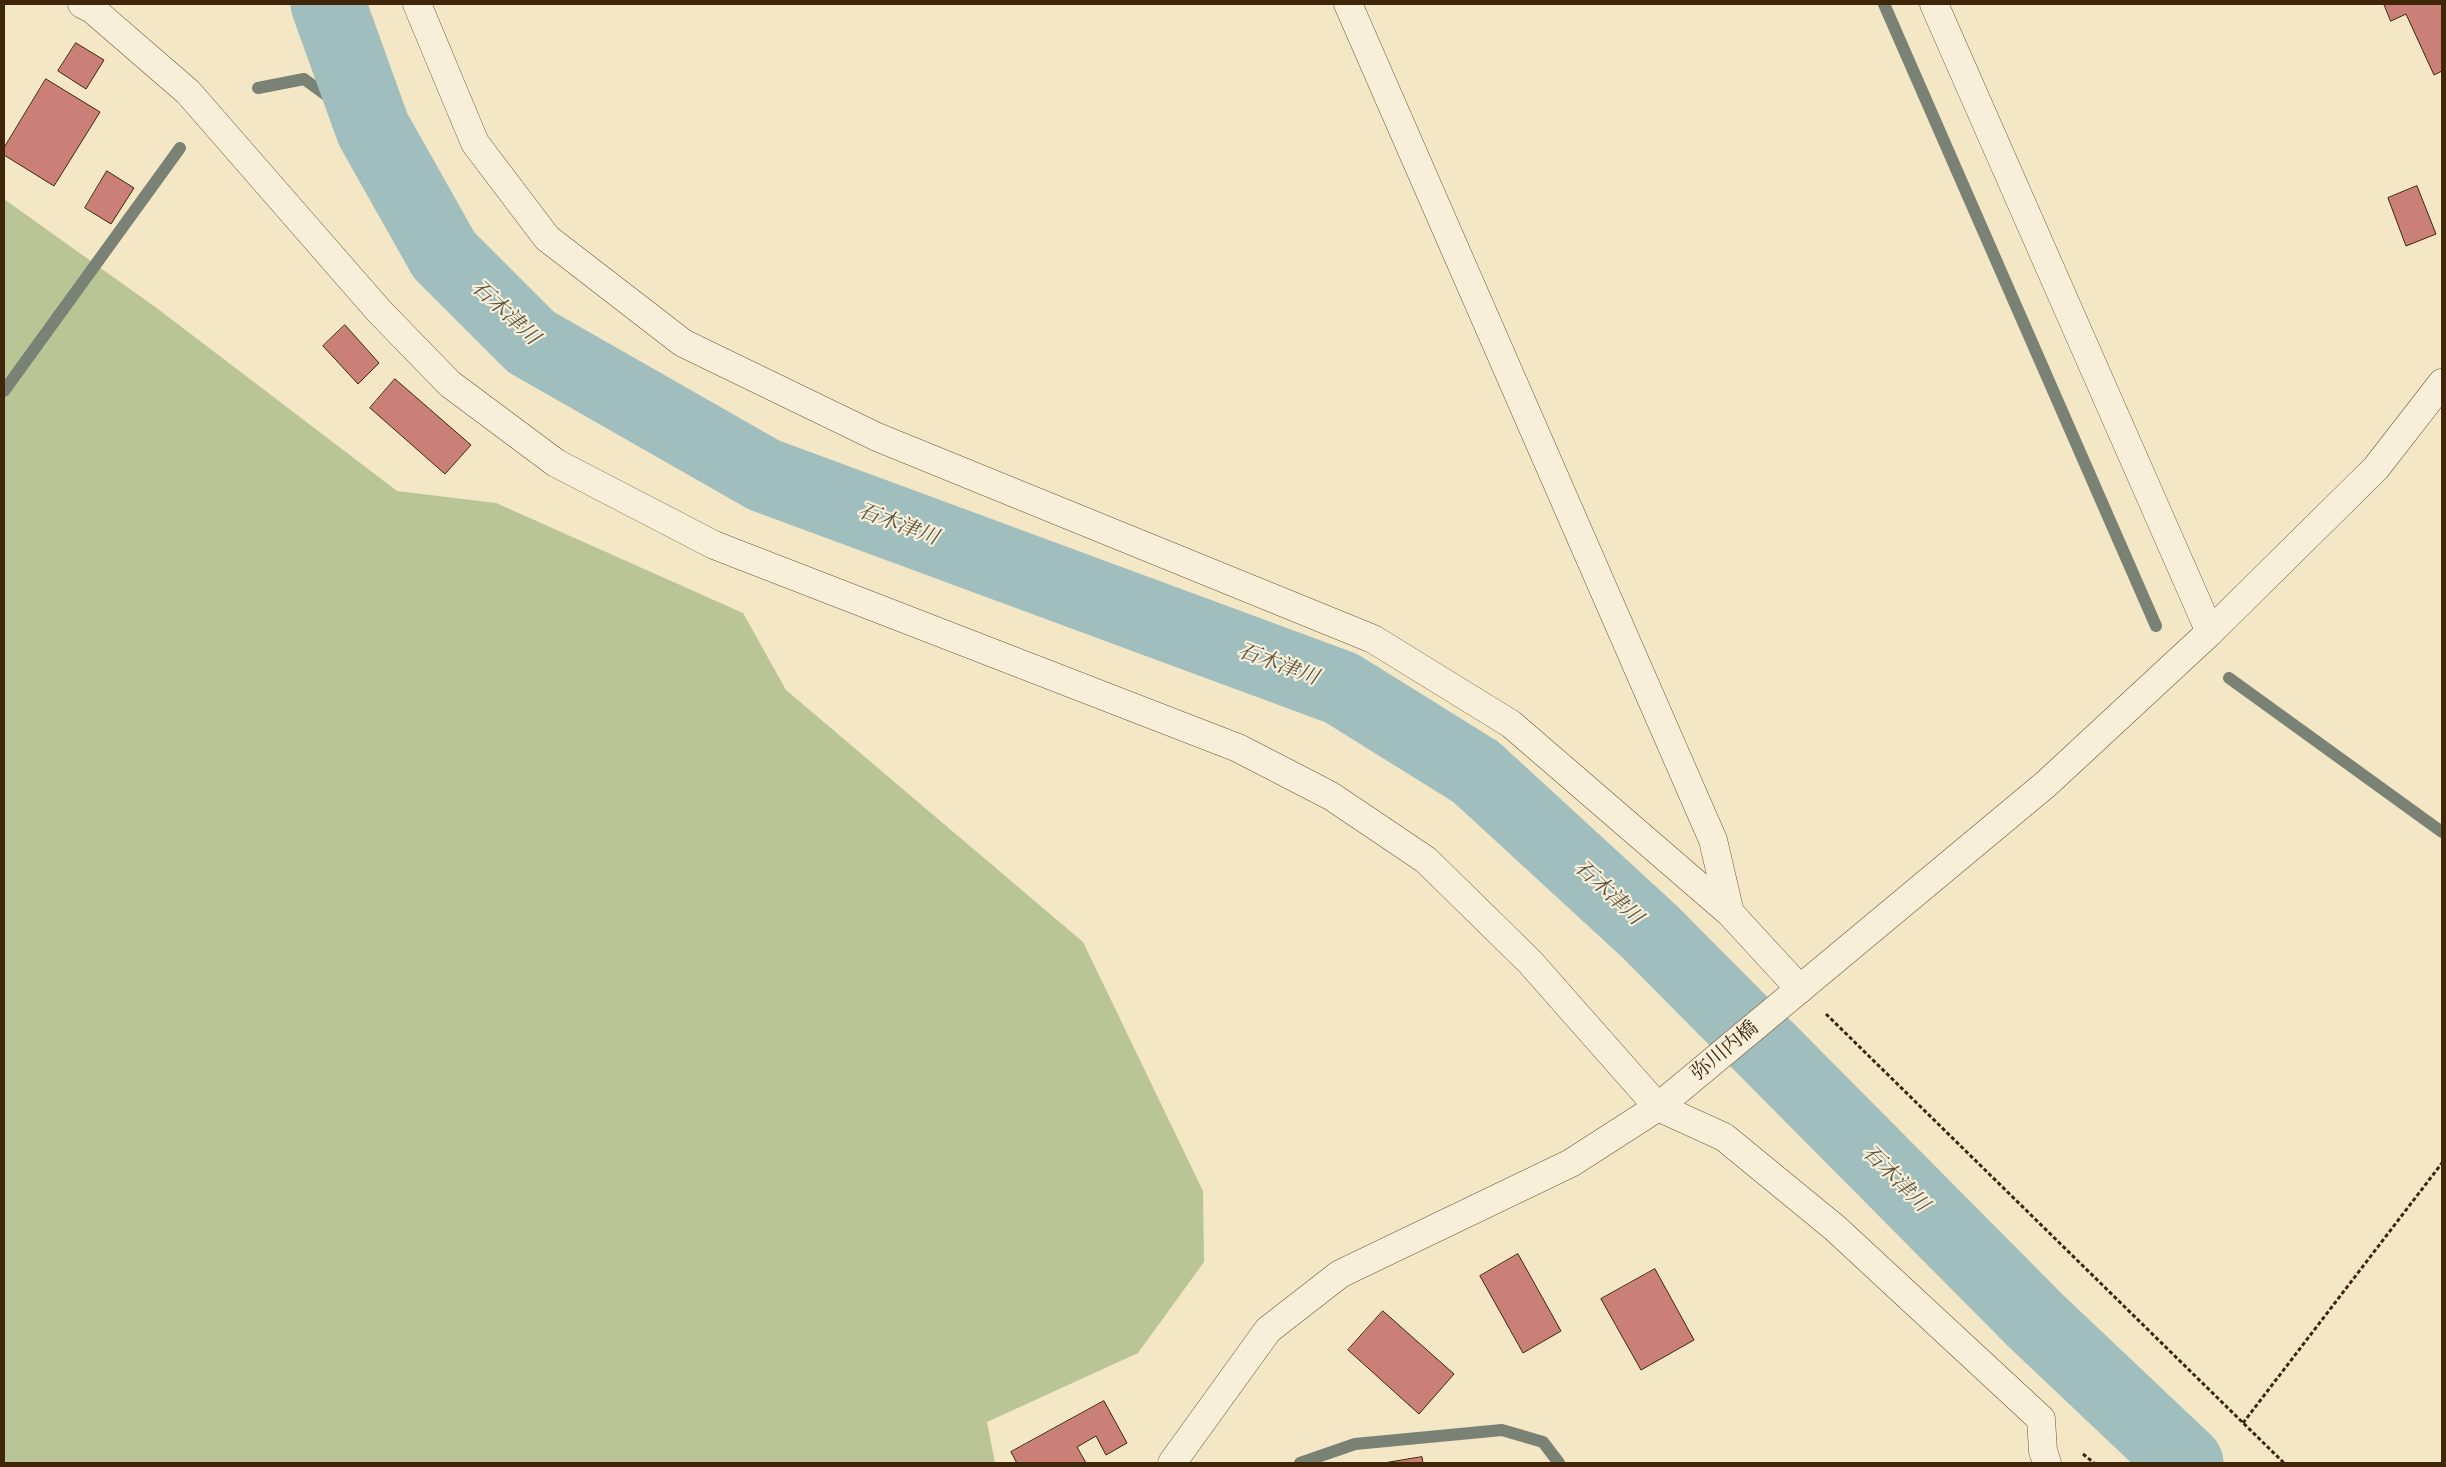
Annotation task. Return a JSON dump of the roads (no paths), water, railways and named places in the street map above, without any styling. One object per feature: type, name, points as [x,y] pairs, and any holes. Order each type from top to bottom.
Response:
[{"type":"street","points":[[82,4],[92,9],[188,92],[379,311],[450,384],[556,463],[714,545],[1238,748],[1331,796],[1426,860],[1530,962],[1658,1108],[1724,1137],[1842,1234],[2040,1419],[2042,1451],[2046,1463]]},
{"type":"street","points":[[417,4],[475,143],[547,238],[683,343],[877,437],[1373,639],[1511,724],[1730,913],[1796,992]]},
{"type":"street","points":[[1348,4],[1713,840],[1730,913]]},
{"type":"street","points":[[1934,4],[2210,632]]},
{"type":"street","name":"弥川内橋","points":[[1172,1463],[1268,1330],[1340,1274],[1571,1164],[1658,1108],[2046,784],[2210,632],[2376,468],[2442,383]]},
{"type":"waterway","name":"石木津川","points":[[328,4],[373,129],[444,255],[531,342],[764,475],[1341,688],[1476,772],[1650,932],[2036,1321],[2186,1463]]},
{"type":"waterway","points":[[1884,4],[2156,626]]},
{"type":"waterway","points":[[258,88],[304,79],[373,129]]},
{"type":"waterway","points":[[4,391],[180,148]]},
{"type":"waterway","points":[[2229,678],[2442,832]]},
{"type":"waterway","points":[[1300,1463],[1355,1444],[1502,1430],[1543,1442],[1559,1463]]}]
